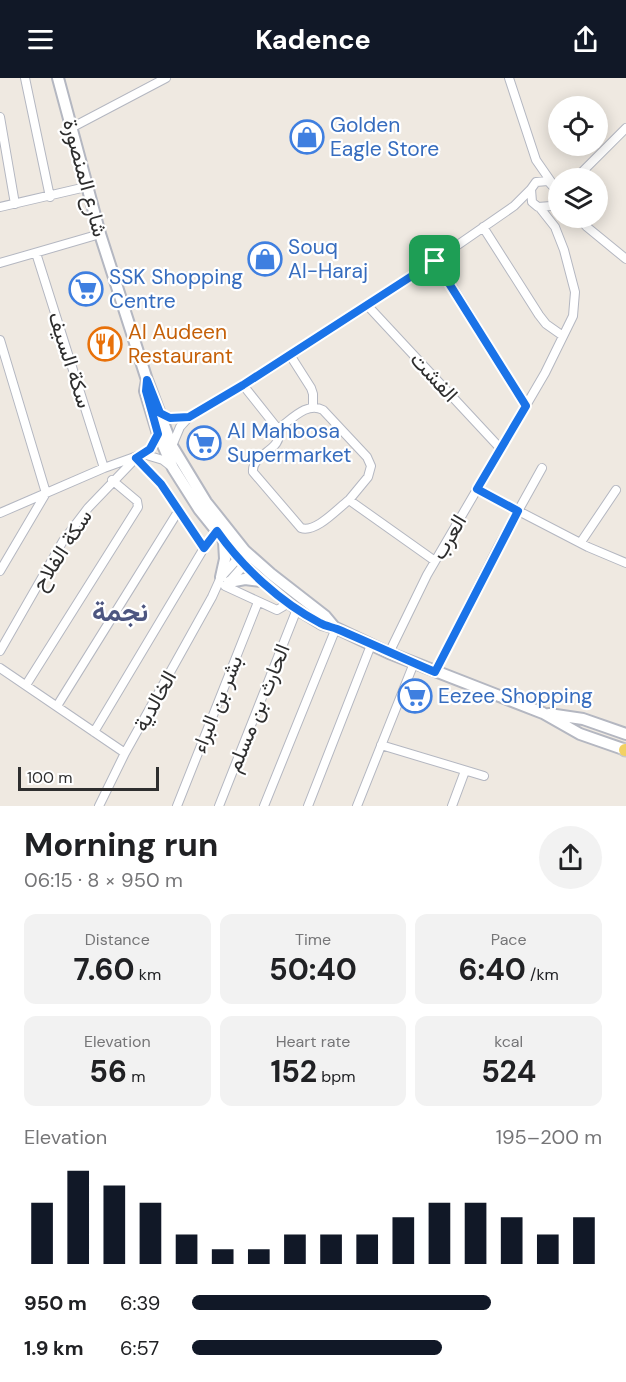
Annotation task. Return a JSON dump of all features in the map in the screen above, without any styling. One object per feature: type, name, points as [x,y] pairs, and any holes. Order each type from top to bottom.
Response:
[{"type":"main road","name":"شارع المنصورة","points":[[58,78],[100,234],[147,380],[172,446],[206,502],[262,581],[293,606],[322,624],[539,714],[580,734],[626,750]]},
{"type":"main road","name":"شارع المنصورة","points":[[147,380],[146,391],[158,434],[173,468],[224,541],[325,616],[336,628]]},
{"type":"main road","points":[[224,541],[225,582],[245,579],[262,581]]},
{"type":"main road","name":"شارع المنصورة","points":[[539,714],[583,719],[626,735]]},
{"type":"street","points":[[25,78],[50,196]]},
{"type":"street","points":[[72,128],[166,78]]},
{"type":"street","points":[[509,78],[536,160],[548,176]]},
{"type":"street","points":[[0,117],[15,204]]},
{"type":"street","points":[[586,168],[626,128]]},
{"type":"street","points":[[536,160],[534,186],[530,198],[537,206]]},
{"type":"street","points":[[172,446],[176,433],[189,417],[243,385],[435,261],[514,206],[534,186],[544,180],[548,182]]},
{"type":"street","points":[[0,207],[86,188]]},
{"type":"street","points":[[514,206],[548,207]]},
{"type":"street","name":"العرب","points":[[537,206],[548,219]]},
{"type":"street","points":[[483,227],[539,315],[546,324],[563,336]]},
{"type":"street","name":"العرب","points":[[389,653],[435,561],[545,373],[573,316],[575,292],[555,228]]},
{"type":"street","points":[[588,228],[626,259]]},
{"type":"street","points":[[0,263],[100,234]]},
{"type":"street","name":"سكة السيف","points":[[36,253],[104,468]]},
{"type":"street","points":[[435,261],[526,406]]},
{"type":"street","name":"الفشت","points":[[367,305],[500,448]]},
{"type":"street","points":[[0,340],[46,493],[0,572]]},
{"type":"street","points":[[290,355],[311,388],[313,406]]},
{"type":"street","points":[[243,385],[278,429],[279,439],[255,462],[253,472],[297,524],[306,530],[315,528],[348,500],[368,477],[371,472],[370,462],[323,410],[313,406],[278,429]]},
{"type":"street","points":[[160,413],[170,418],[189,417]]},
{"type":"street","name":"سكة الفلاح","points":[[0,651],[63,541],[112,480],[150,449],[158,434]]},
{"type":"street","points":[[140,456],[204,548]]},
{"type":"street","points":[[0,513],[104,468],[140,456],[163,460],[173,468]]},
{"type":"street","points":[[435,672],[542,468]]},
{"type":"street","points":[[26,685],[139,504],[112,480]]},
{"type":"street","points":[[477,489],[626,563]]},
{"type":"street","points":[[581,542],[616,490]]},
{"type":"street","points":[[348,500],[435,561]]},
{"type":"street","points":[[57,706],[179,510]]},
{"type":"street","points":[[94,732],[204,548],[217,531]]},
{"type":"street","name":"الخالدية","points":[[99,806],[125,753],[212,597],[245,558]]},
{"type":"street","points":[[225,582],[258,602],[277,610],[293,606]]},
{"type":"street","name":"بشر بن البراء","points":[[177,806],[258,602]]},
{"type":"street","name":"الحارث بن مسلم","points":[[219,806],[293,606]]},
{"type":"street","points":[[264,806],[336,628]]},
{"type":"street","points":[[308,806],[371,645]]},
{"type":"street","points":[[357,806],[414,663]]},
{"type":"street","points":[[0,668],[125,753]]},
{"type":"street","points":[[381,745],[484,776]]},
{"type":"street","points":[[452,806],[465,771]]},
{"type":"place","name":"Golden Eagle Store","points":[[307,137]]},
{"type":"place","name":"Souq Al-Haraj","points":[[265,259]]},
{"type":"place","name":"SSK Shopping Centre","points":[[86,289]]},
{"type":"place","name":"Al Audeen Restaurant","points":[[105,344]]},
{"type":"place","name":"Al Mahbosa Supermarket","points":[[204,443]]},
{"type":"place","name":"Eezee Shopping","points":[[415,696]]},
{"type":"district","name":"نجمة","points":[[120,612]]},
{"type":"route","points":[[435,261],[526,406],[477,489],[518,511],[435,672],[322,624],[297,609],[244,565],[217,531],[204,548],[161,484],[136,458],[150,449],[158,434],[146,391],[147,380],[160,413],[170,418],[189,417],[243,385],[435,261]]}]
